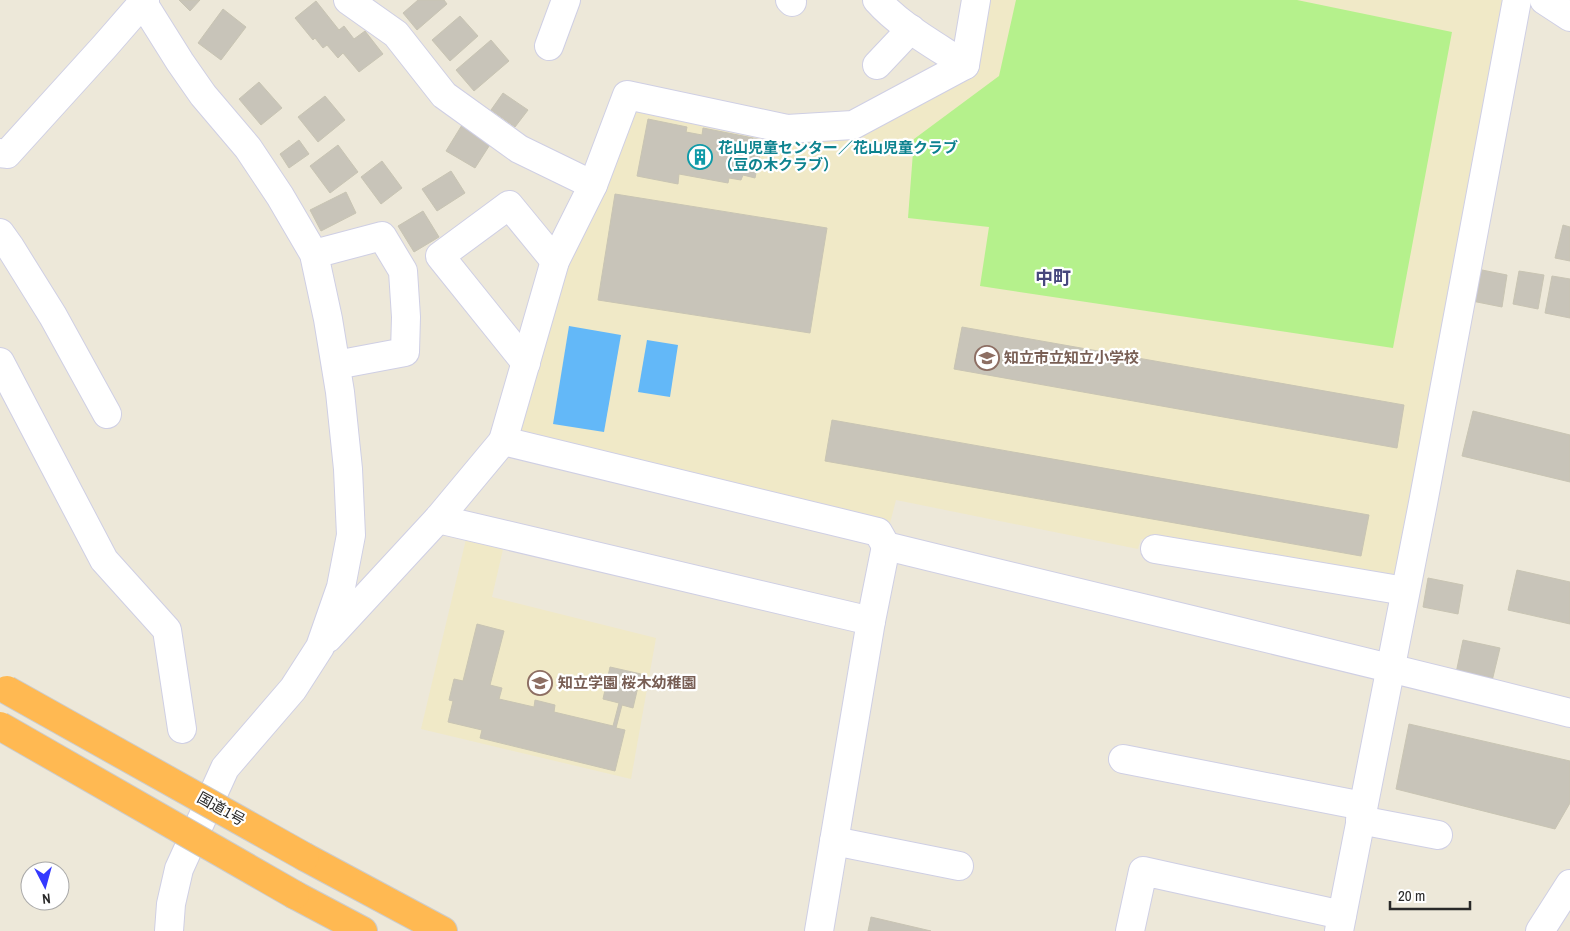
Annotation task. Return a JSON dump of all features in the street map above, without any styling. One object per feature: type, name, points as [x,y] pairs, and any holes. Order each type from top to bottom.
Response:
[{"type":"highway","name":"国道1号","points":[[3,688],[443,931]]},
{"type":"highway","points":[[0,726],[295,895],[363,931]]},
{"type":"street","points":[[348,0],[396,34],[444,94],[520,149],[593,185]]},
{"type":"street","points":[[549,46],[566,0]]},
{"type":"street","points":[[877,0],[883,8],[911,30],[965,65]]},
{"type":"street","points":[[965,65],[976,0]]},
{"type":"street","points":[[1130,931],[1143,871],[1340,923],[1427,484],[1517,0]]},
{"type":"street","points":[[1544,0],[1570,16]]},
{"type":"street","points":[[2,158],[144,2],[180,62],[203,95],[253,156],[280,196],[314,254],[336,364],[348,469],[351,535],[341,587],[320,647]]},
{"type":"street","points":[[878,65],[911,30]]},
{"type":"street","points":[[169,931],[171,904],[179,868],[226,768],[293,689],[320,647],[438,519],[503,441],[555,261],[593,185],[627,95],[787,129],[853,125],[965,65]]},
{"type":"street","points":[[526,363],[440,256],[509,205],[555,261]]},
{"type":"street","points":[[0,233],[53,316],[107,414]]},
{"type":"street","points":[[314,254],[382,236],[403,271],[406,317],[405,352],[336,364]]},
{"type":"street","points":[[0,362],[104,560],[167,630],[182,729]]},
{"type":"street","points":[[503,441],[878,532],[886,546],[871,622],[819,931]]},
{"type":"street","points":[[438,519],[871,622]]},
{"type":"street","points":[[886,546],[1570,713]]},
{"type":"street","points":[[1155,548],[1405,591]]},
{"type":"street","points":[[1123,759],[1362,813],[1438,835]]},
{"type":"street","points":[[834,841],[959,866]]},
{"type":"street","points":[[1540,931],[1566,900]]},
{"type":"shaded area","name":"知立市立知立小学校","points":[[988,0],[1502,0],[1394,584],[1141,539],[1138,549],[896,500],[889,527],[520,434],[557,283],[606,188],[632,108],[788,138],[976,72]]},
{"type":"shaded area","name":"知立学園 桜木幼稚園","points":[[467,535],[504,545],[492,597],[656,638],[631,779],[421,729]]},
{"type":"green space","points":[[1016,0],[1297,0],[1452,32],[1393,348],[980,286],[989,227],[908,218],[914,139],[999,76]]},
{"type":"water","points":[[569,326],[621,335],[604,432],[553,424]]},
{"type":"water","points":[[647,340],[678,345],[670,397],[638,392]]},
{"type":"building","points":[[179,0],[200,0],[190,11]]},
{"type":"building","points":[[418,0],[444,0],[447,4],[417,30],[403,13]]},
{"type":"building","points":[[316,1],[339,30],[344,26],[354,39],[365,31],[383,54],[359,72],[343,53],[338,58],[327,45],[323,48],[315,38],[313,40],[295,18]]},
{"type":"building","points":[[223,9],[246,27],[221,60],[198,43]]},
{"type":"building","points":[[460,16],[478,36],[450,61],[432,40]]},
{"type":"building","points":[[491,40],[509,61],[474,91],[456,70]]},
{"type":"building","points":[[259,82],[282,108],[261,125],[239,99]]},
{"type":"building","points":[[503,93],[528,110],[515,127],[491,110]]},
{"type":"building","points":[[325,96],[345,120],[318,142],[298,117]]},
{"type":"building","name":"花山児童センター／花山児童クラブ （豆の木クラブ）","points":[[648,119],[687,127],[686,132],[702,135],[703,128],[763,140],[755,178],[743,175],[741,180],[729,178],[728,183],[679,174],[678,184],[637,176]]},
{"type":"building","points":[[462,125],[491,143],[475,168],[446,151]]},
{"type":"building","points":[[299,140],[309,154],[289,168],[280,154]]},
{"type":"building","points":[[338,145],[358,172],[330,193],[310,166]]},
{"type":"building","points":[[382,161],[402,188],[381,204],[361,177]]},
{"type":"building","points":[[451,171],[465,193],[437,211],[422,189]]},
{"type":"building","points":[[346,192],[356,213],[321,231],[310,210]]},
{"type":"building","points":[[615,194],[827,228],[810,333],[598,300]]},
{"type":"building","points":[[423,211],[439,237],[414,252],[398,226]]},
{"type":"building","points":[[1563,225],[1570,227],[1570,261],[1555,258]]},
{"type":"building","points":[[1477,269],[1507,275],[1502,307],[1472,301]]},
{"type":"building","points":[[1519,271],[1544,275],[1538,309],[1513,304]]},
{"type":"building","points":[[1552,276],[1570,279],[1570,318],[1545,313]]},
{"type":"building","points":[[962,327],[1404,405],[1397,448],[954,369]]},
{"type":"building","points":[[1473,411],[1570,435],[1570,482],[1462,456]]},
{"type":"building","points":[[832,420],[1369,515],[1361,556],[825,461]]},
{"type":"building","points":[[1517,570],[1570,582],[1570,624],[1508,610]]},
{"type":"building","points":[[1428,578],[1463,585],[1458,614],[1423,607]]},
{"type":"building","points":[[477,624],[504,631],[490,685],[502,688],[499,699],[534,707],[535,700],[555,705],[554,712],[613,726],[619,703],[603,699],[610,667],[641,674],[633,708],[622,705],[616,728],[625,730],[615,771],[480,738],[482,730],[448,722],[453,701],[449,700],[454,679],[463,681]]},
{"type":"building","points":[[1463,640],[1500,648],[1492,681],[1456,673]]},
{"type":"building","points":[[1409,724],[1570,761],[1570,803],[1555,829],[1396,789]]},
{"type":"building","points":[[871,917],[931,931],[868,931]]},
{"type":"place","name":"花山児童センター／花山児童クラブ （豆の木クラブ）","points":[[700,157]]},
{"type":"place","name":"知立市立知立小学校","points":[[987,358]]},
{"type":"place","name":"知立学園 桜木幼稚園","points":[[540,683]]},
{"type":"district","name":"中町","points":[[1053,278]]}]
